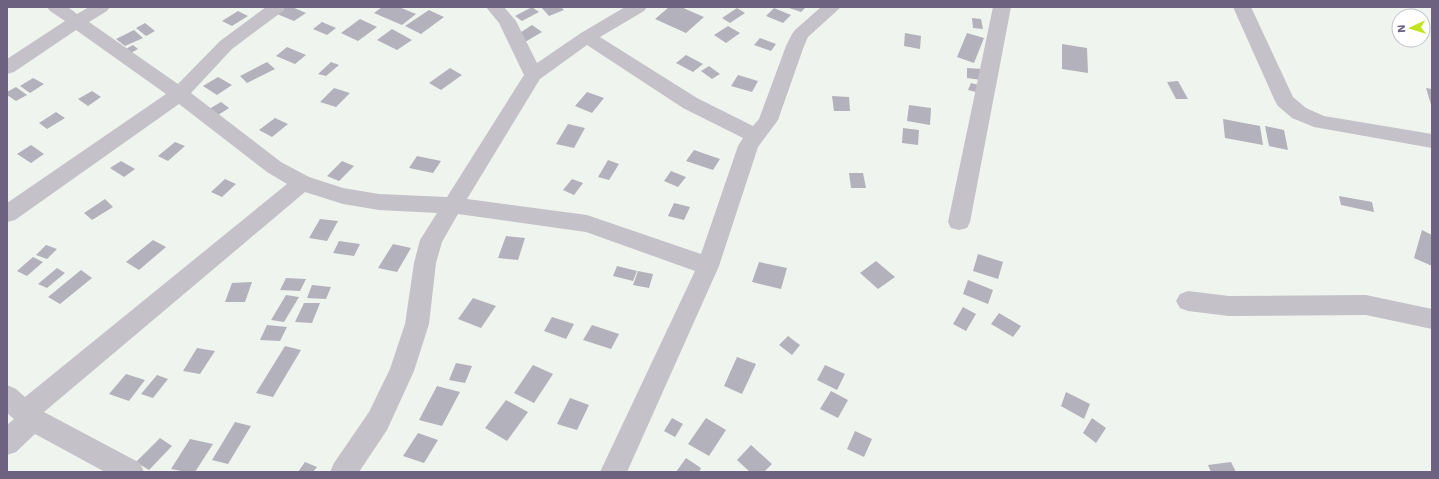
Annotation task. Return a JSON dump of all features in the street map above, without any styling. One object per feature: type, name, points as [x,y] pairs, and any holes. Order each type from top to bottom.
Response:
[{"type":"street","points":[[56,7],[179,94],[274,167],[302,183],[343,196],[379,202],[452,205],[587,224],[708,266]]},
{"type":"street","points":[[7,68],[101,7]]},
{"type":"street","points":[[7,214],[179,94],[226,45],[277,7]]},
{"type":"street","points":[[495,7],[507,21],[533,75]]},
{"type":"street","points":[[343,472],[378,421],[402,371],[417,324],[425,263],[431,240],[533,75],[587,37],[638,7]]},
{"type":"street","points":[[613,472],[708,266],[748,146],[754,135],[763,129],[768,120],[795,46],[801,34],[832,7]]},
{"type":"street","points":[[959,222],[1002,7]]},
{"type":"street","points":[[1242,7],[1285,101],[1299,113],[1321,122],[1432,142]]},
{"type":"street","points":[[587,37],[684,100],[754,135]]},
{"type":"street","points":[[7,443],[21,410],[302,183]]},
{"type":"street","points":[[1188,301],[1229,306],[1366,305],[1432,319]]},
{"type":"street","points":[[21,410],[131,472]]},
{"type":"building","points":[[286,7],[292,7],[306,13],[294,21],[277,14]]},
{"type":"building","points":[[382,7],[399,7],[416,14],[402,25],[374,13]]},
{"type":"building","points":[[532,7],[539,12],[522,21],[515,16]]},
{"type":"building","points":[[541,7],[561,7],[564,10],[549,16]]},
{"type":"building","points":[[669,7],[681,7],[704,17],[686,33],[655,19]]},
{"type":"building","points":[[786,7],[806,7],[801,12]]},
{"type":"building","points":[[737,8],[745,13],[730,23],[722,18]]},
{"type":"building","points":[[774,8],[791,15],[783,23],[766,16]]},
{"type":"building","points":[[429,10],[444,17],[421,34],[405,26]]},
{"type":"building","points":[[238,11],[248,16],[232,26],[222,21]]},
{"type":"building","points":[[972,18],[981,19],[983,29],[973,28]]},
{"type":"building","points":[[360,19],[377,27],[358,41],[341,33]]},
{"type":"building","points":[[322,22],[336,28],[327,35],[313,29]]},
{"type":"building","points":[[145,23],[155,31],[146,36],[136,28]]},
{"type":"building","points":[[532,25],[542,32],[525,42],[515,36]]},
{"type":"building","points":[[728,26],[740,33],[726,43],[714,35]]},
{"type":"building","points":[[392,29],[412,40],[397,50],[377,40]]},
{"type":"building","points":[[134,30],[143,38],[125,46],[116,39]]},
{"type":"building","points":[[905,33],[921,36],[920,49],[904,46]]},
{"type":"building","points":[[967,33],[984,38],[974,63],[957,57]]},
{"type":"building","points":[[760,38],[776,44],[771,51],[754,45]]},
{"type":"building","points":[[1062,44],[1087,48],[1088,73],[1062,69]]},
{"type":"building","points":[[133,45],[138,49],[127,55],[122,51]]},
{"type":"building","points":[[287,47],[306,55],[295,64],[276,56]]},
{"type":"building","points":[[686,55],[703,64],[693,72],[676,63]]},
{"type":"building","points":[[267,62],[275,69],[247,83],[240,76]]},
{"type":"building","points":[[331,62],[339,65],[326,76],[318,74]]},
{"type":"building","points":[[709,66],[720,74],[712,79],[701,71]]},
{"type":"building","points":[[450,68],[462,75],[441,90],[429,83]]},
{"type":"building","points":[[967,68],[982,69],[982,80],[967,78]]},
{"type":"building","points":[[738,75],[758,81],[752,92],[731,86]]},
{"type":"building","points":[[218,77],[232,85],[217,95],[203,86]]},
{"type":"building","points":[[33,78],[44,84],[30,93],[20,86]]},
{"type":"building","points":[[1178,81],[1188,99],[1176,99],[1167,82]]},
{"type":"building","points":[[971,83],[979,85],[976,92],[968,90]]},
{"type":"building","points":[[16,87],[27,95],[16,101],[7,95],[7,92]]},
{"type":"building","points":[[334,88],[350,93],[336,107],[320,102]]},
{"type":"building","points":[[1426,88],[1432,89],[1432,108]]},
{"type":"building","points":[[92,91],[101,97],[88,106],[78,99]]},
{"type":"building","points":[[587,92],[604,98],[592,113],[575,106]]},
{"type":"building","points":[[832,96],[849,97],[850,111],[834,111]]},
{"type":"building","points":[[221,102],[229,108],[212,119],[204,112]]},
{"type":"building","points":[[909,105],[931,108],[930,125],[907,121]]},
{"type":"building","points":[[56,112],[65,118],[47,129],[39,123]]},
{"type":"building","points":[[275,118],[288,124],[272,137],[259,130]]},
{"type":"building","points":[[1223,119],[1260,126],[1263,145],[1225,138]]},
{"type":"building","points":[[568,124],[585,128],[574,148],[556,144]]},
{"type":"building","points":[[1265,126],[1284,130],[1288,150],[1269,146]]},
{"type":"building","points":[[903,128],[919,130],[918,145],[902,143]]},
{"type":"building","points":[[175,142],[185,146],[168,161],[158,156]]},
{"type":"building","points":[[31,145],[44,154],[31,163],[17,154]]},
{"type":"building","points":[[694,150],[720,159],[713,170],[686,161]]},
{"type":"building","points":[[417,156],[441,161],[433,173],[409,168]]},
{"type":"building","points":[[608,160],[619,164],[609,180],[598,177]]},
{"type":"building","points":[[121,161],[135,169],[124,177],[110,168]]},
{"type":"building","points":[[342,161],[354,166],[339,181],[327,176]]},
{"type":"building","points":[[671,171],[686,177],[678,187],[664,181]]},
{"type":"building","points":[[849,173],[863,173],[866,188],[851,188]]},
{"type":"building","points":[[225,179],[236,184],[222,197],[211,192]]},
{"type":"building","points":[[572,179],[583,183],[574,195],[563,190]]},
{"type":"building","points":[[1339,196],[1372,202],[1374,212],[1341,205]]},
{"type":"building","points":[[105,199],[113,207],[92,220],[84,213]]},
{"type":"building","points":[[674,203],[690,207],[684,220],[668,216]]},
{"type":"building","points":[[320,219],[338,221],[327,241],[309,238]]},
{"type":"building","points":[[1422,230],[1432,235],[1432,266],[1414,258]]},
{"type":"building","points":[[506,236],[525,238],[518,260],[498,258]]},
{"type":"building","points":[[153,240],[166,247],[139,270],[126,262]]},
{"type":"building","points":[[339,241],[360,244],[354,256],[333,253]]},
{"type":"building","points":[[393,244],[411,248],[397,272],[378,268]]},
{"type":"building","points":[[46,245],[57,249],[47,259],[36,255]]},
{"type":"building","points":[[978,254],[1003,262],[998,279],[973,271]]},
{"type":"building","points":[[33,257],[43,262],[27,276],[17,271]]},
{"type":"building","points":[[876,261],[895,277],[878,289],[860,273]]},
{"type":"building","points":[[759,262],[787,268],[781,289],[752,282]]},
{"type":"building","points":[[617,266],[637,271],[633,281],[613,276]]},
{"type":"building","points":[[57,268],[65,273],[47,288],[38,284]]},
{"type":"building","points":[[81,270],[92,278],[60,304],[48,297]]},
{"type":"building","points":[[638,271],[653,274],[649,288],[633,285]]},
{"type":"building","points":[[286,278],[306,279],[300,291],[280,290]]},
{"type":"building","points":[[968,280],[993,290],[988,304],[963,294]]},
{"type":"building","points":[[252,282],[245,302],[225,302],[232,283]]},
{"type":"building","points":[[312,285],[331,287],[326,299],[307,298]]},
{"type":"building","points":[[286,295],[299,297],[284,322],[271,320]]},
{"type":"building","points":[[473,298],[496,306],[481,328],[458,319]]},
{"type":"building","points":[[304,303],[320,303],[312,323],[295,322]]},
{"type":"building","points":[[963,307],[976,314],[966,331],[953,324]]},
{"type":"building","points":[[999,313],[1021,326],[1013,337],[991,324]]},
{"type":"building","points":[[552,317],[574,324],[566,339],[544,331]]},
{"type":"building","points":[[267,325],[287,327],[280,341],[260,340]]},
{"type":"building","points":[[592,325],[619,334],[611,349],[583,340]]},
{"type":"building","points":[[788,336],[800,345],[792,355],[779,345]]},
{"type":"building","points":[[285,346],[301,350],[273,397],[256,393]]},
{"type":"building","points":[[197,348],[215,351],[200,374],[183,371]]},
{"type":"building","points":[[737,357],[756,364],[742,394],[724,386]]},
{"type":"building","points":[[456,363],[472,366],[465,383],[449,380]]},
{"type":"building","points":[[533,365],[553,374],[534,403],[514,393]]},
{"type":"building","points":[[825,365],[845,374],[837,390],[817,380]]},
{"type":"building","points":[[126,374],[145,380],[129,401],[109,394]]},
{"type":"building","points":[[157,375],[168,379],[153,398],[141,394]]},
{"type":"building","points":[[437,386],[460,392],[442,426],[419,420]]},
{"type":"building","points":[[831,391],[848,400],[838,418],[820,409]]},
{"type":"building","points":[[1066,392],[1090,404],[1084,419],[1061,406]]},
{"type":"building","points":[[570,398],[589,405],[577,430],[557,424]]},
{"type":"building","points":[[506,400],[528,412],[507,441],[485,428]]},
{"type":"building","points":[[672,418],[683,424],[675,437],[664,431]]},
{"type":"building","points":[[706,418],[726,430],[709,456],[688,444]]},
{"type":"building","points":[[1092,418],[1106,428],[1096,443],[1083,433]]},
{"type":"building","points":[[235,422],[251,426],[228,464],[212,460]]},
{"type":"building","points":[[855,431],[872,439],[864,457],[847,449]]},
{"type":"building","points":[[418,433],[438,440],[424,463],[403,456]]},
{"type":"building","points":[[160,438],[172,446],[149,470],[136,462]]},
{"type":"building","points":[[190,439],[213,444],[195,472],[171,469]]},
{"type":"building","points":[[751,445],[772,464],[764,472],[750,472],[737,460]]},
{"type":"building","points":[[686,458],[701,468],[699,472],[676,472]]},
{"type":"building","points":[[305,462],[317,467],[313,472],[298,472]]},
{"type":"building","points":[[1231,462],[1236,472],[1211,472],[1208,465]]}]
